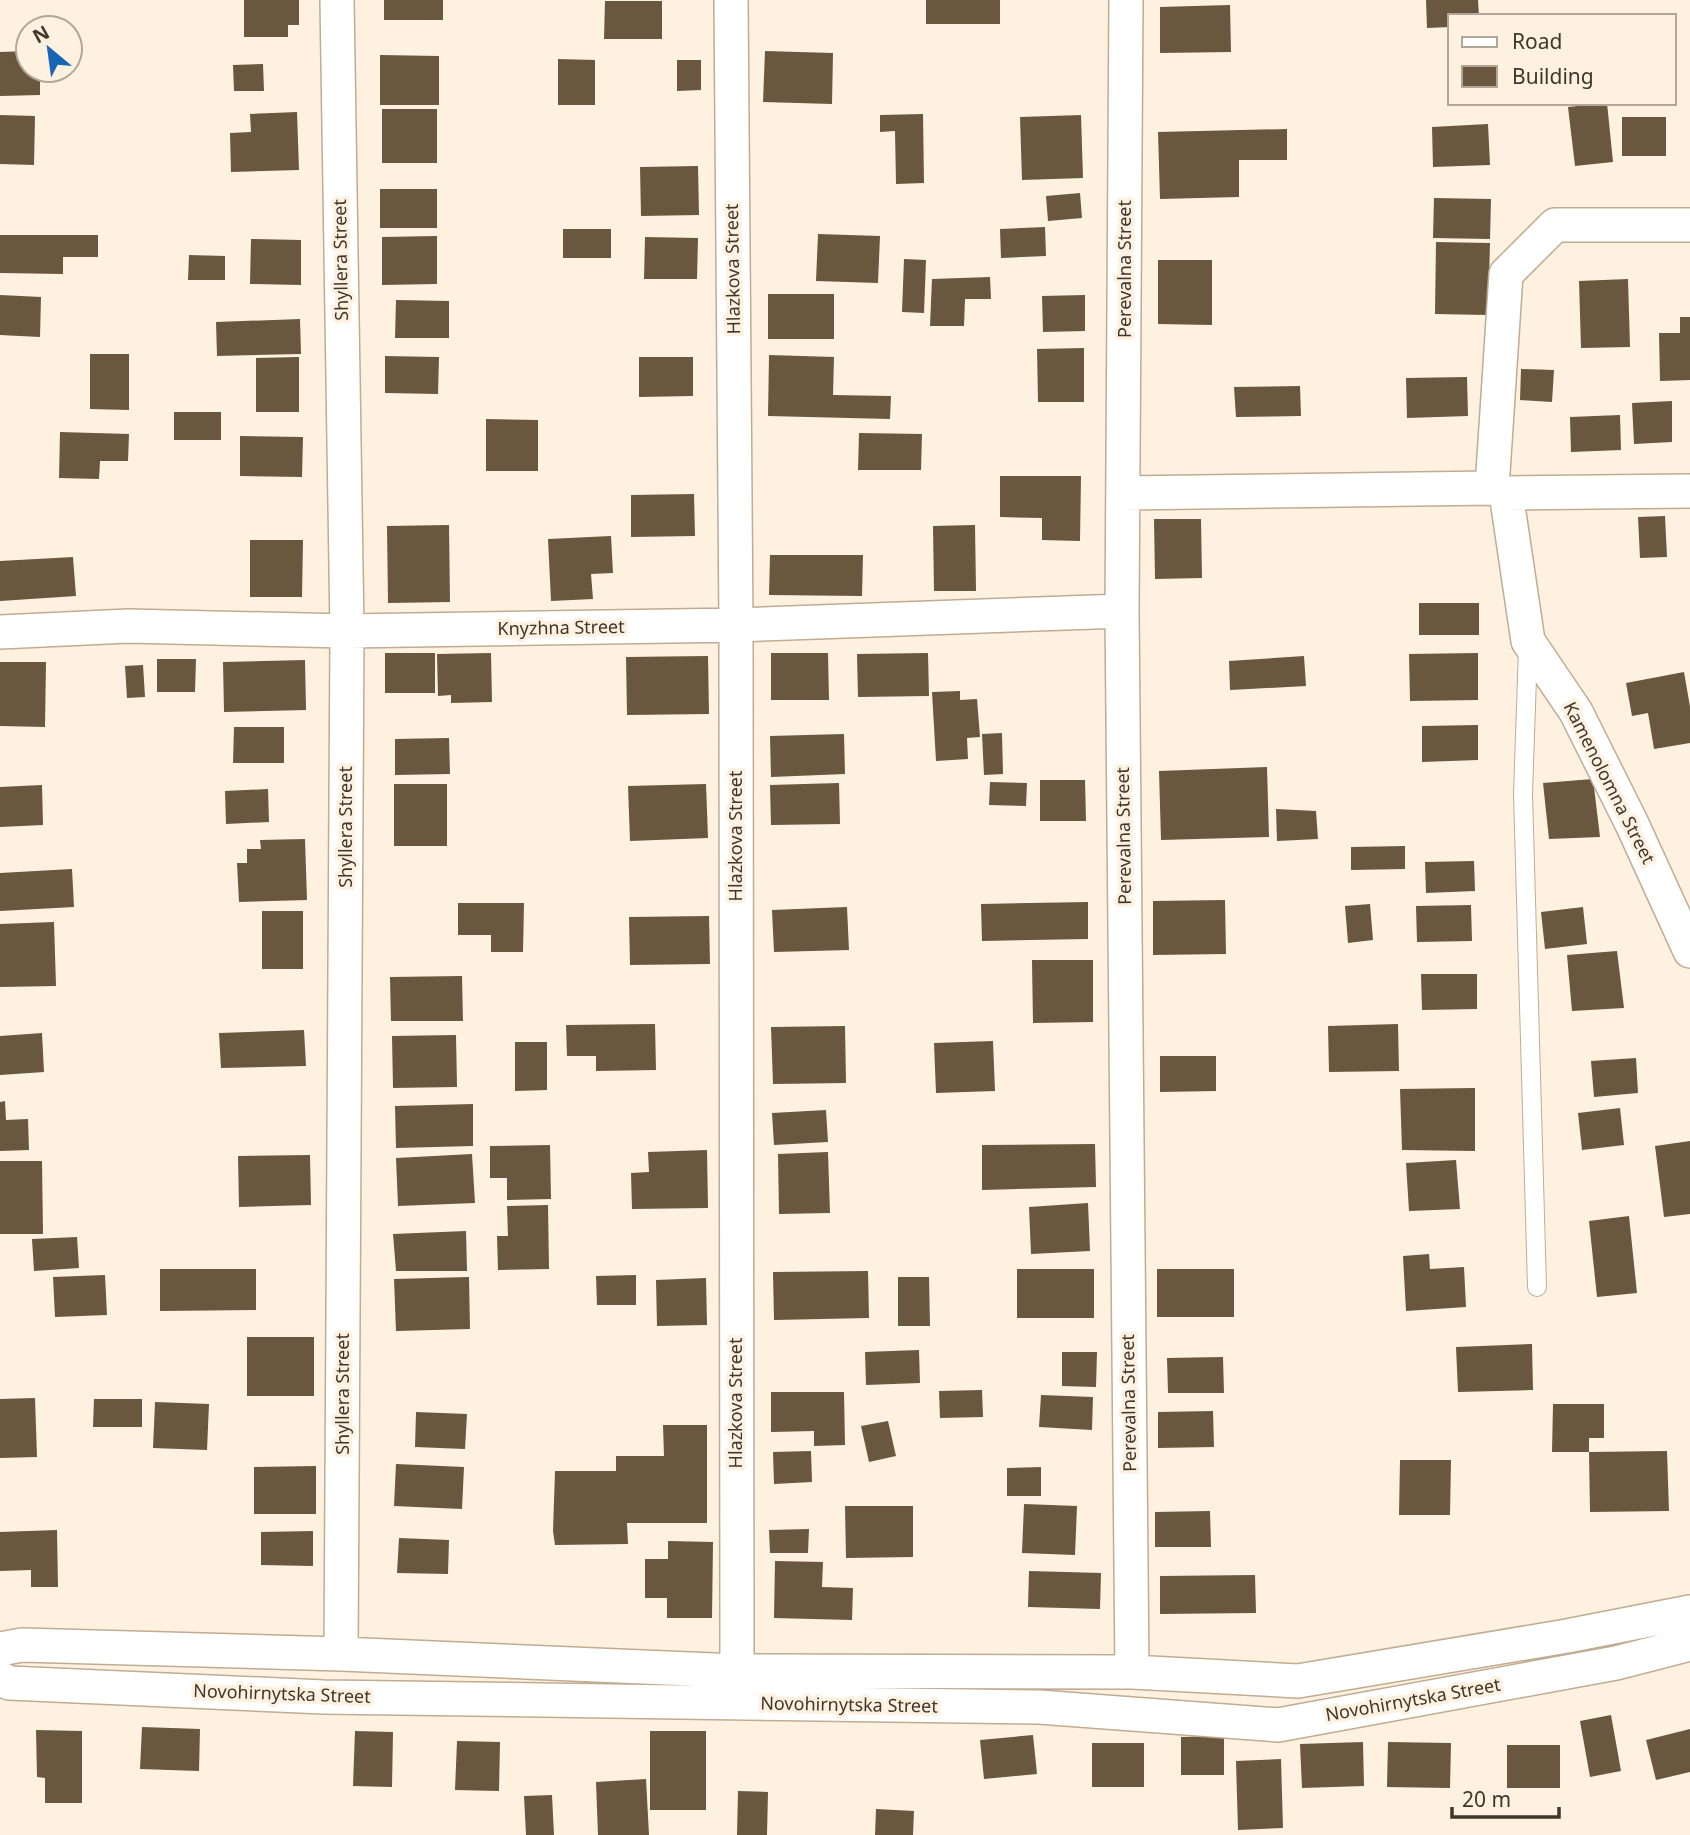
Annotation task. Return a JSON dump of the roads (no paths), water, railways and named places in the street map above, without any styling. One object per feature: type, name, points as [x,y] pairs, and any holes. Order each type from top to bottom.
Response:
[{"type":"street","name":"Shyllera Street","points":[[337,0],[347,631],[341,1654]]},
{"type":"street","name":"Hlazkova Street","points":[[731,0],[736,625],[737,1671]]},
{"type":"street","name":"Perevalna Street","points":[[1126,0],[1122,611],[1132,1672]]},
{"type":"street","name":"Kamenolomna Street","points":[[1690,225],[1555,225],[1506,274],[1499,491],[1528,641],[1576,712],[1632,824],[1690,951]]},
{"type":"street","points":[[1123,493],[1690,491]]},
{"type":"street","name":"Knyzhna Street","points":[[0,632],[128,626],[347,631],[736,625],[1122,611]]},
{"type":"street","name":"Novohirnytska Street","points":[[0,1649],[22,1645],[341,1654],[737,1671],[1132,1672],[1298,1681],[1567,1636],[1690,1612]]},
{"type":"street","name":"Novohirnytska Street","points":[[0,1678],[9,1684],[324,1697],[1039,1707],[1278,1725],[1616,1662],[1690,1644]]},
{"type":"lane","points":[[1528,641],[1523,794],[1536,1287]]}]
